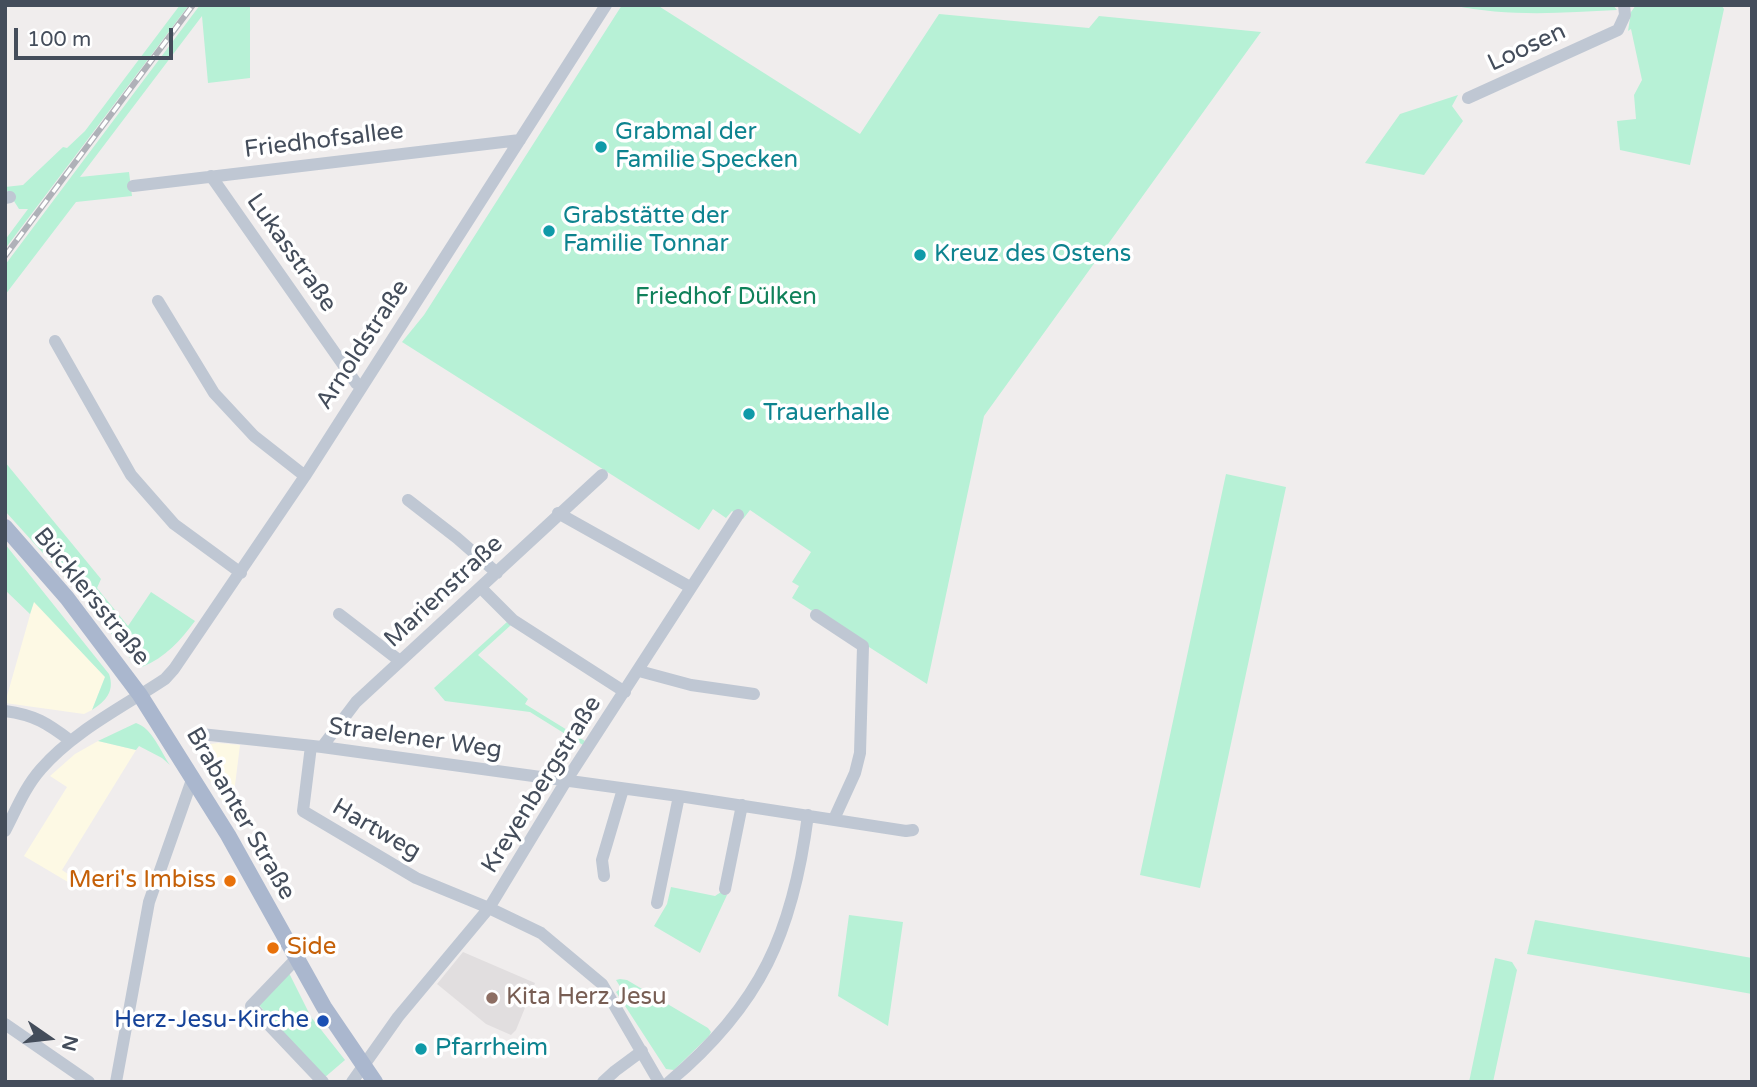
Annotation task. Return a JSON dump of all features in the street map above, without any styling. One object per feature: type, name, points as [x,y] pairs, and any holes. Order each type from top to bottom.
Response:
[{"type":"main road","name":"Bücklersstraße","points":[[5,527],[67,598],[140,695]]},
{"type":"main road","name":"Brabanter Straße","points":[[140,695],[192,777],[324,1007],[375,1082]]},
{"type":"street","name":"Arnoldstraße","points":[[5,831],[24,793],[40,769],[71,741],[164,679],[174,669],[306,475],[606,5]]},
{"type":"street","name":"Loosen","points":[[1468,98],[1618,30],[1625,15],[1624,5]]},
{"type":"street","name":"Friedhofsallee","points":[[133,186],[520,141]]},
{"type":"street","name":"Lukasstraße","points":[[211,176],[361,387]]},
{"type":"street","points":[[158,301],[214,393],[254,436],[306,475]]},
{"type":"street","points":[[55,341],[131,475],[174,524],[241,573]]},
{"type":"street","name":"Marienstraße","points":[[316,747],[356,702],[602,475]]},
{"type":"street","points":[[408,500],[497,573]]},
{"type":"street","points":[[558,513],[690,587]]},
{"type":"street","name":"Kreyenbergstraße","points":[[352,1082],[398,1017],[489,908],[566,781],[738,515]]},
{"type":"street","points":[[481,588],[513,620],[625,692]]},
{"type":"street","points":[[339,614],[400,661]]},
{"type":"street","points":[[816,615],[863,646],[860,754],[855,773],[834,819]]},
{"type":"street","points":[[639,671],[691,685],[754,694]]},
{"type":"street","points":[[5,711],[42,720],[71,741]]},
{"type":"street","name":"Straelener Weg","points":[[201,734],[316,747],[913,830]]},
{"type":"street","name":"Hartweg","points":[[316,747],[303,811],[416,878],[489,908]]},
{"type":"street","points":[[116,1082],[149,902],[192,777]]},
{"type":"street","points":[[604,876],[602,860],[623,789]]},
{"type":"street","points":[[657,903],[679,796]]},
{"type":"street","points":[[725,889],[742,805]]},
{"type":"street","points":[[669,1082],[721,1031],[763,976],[787,919],[800,870],[808,815]]},
{"type":"street","points":[[489,908],[541,933],[602,984],[659,1082]]},
{"type":"street","points":[[296,959],[251,1006],[323,1082]]},
{"type":"street","points":[[5,1024],[89,1082]]},
{"type":"street","points":[[603,1082],[642,1051]]},
{"type":"shaded area","points":[[34,601],[105,677],[92,710],[84,714],[5,703]]},
{"type":"shaded area","points":[[98,741],[136,750],[62,870],[77,880],[73,885],[24,856],[67,787],[50,776],[75,754]]},
{"type":"shaded area","points":[[218,743],[240,745],[231,817],[202,766],[200,757],[203,749]]},
{"type":"shaded area","name":"Kita Herz Jesu","points":[[463,952],[535,983],[516,1030],[511,1035],[486,1024],[437,984]]},
{"type":"green space","points":[[180,5],[189,5],[5,249],[5,240],[28,209],[19,209],[5,187],[23,185],[63,147],[67,148],[85,131]]},
{"type":"green space","points":[[200,5],[250,5],[250,78],[208,83],[202,16],[80,177],[129,172],[132,196],[76,202],[5,295],[5,265]]},
{"type":"green space","name":"Friedhof Dülken","points":[[622,5],[657,5],[860,134],[939,14],[1089,28],[1099,16],[1261,32],[984,416],[927,684],[792,598],[799,586],[792,582],[811,552],[750,510],[743,519],[732,511],[726,518],[713,509],[699,530],[402,342],[424,315]]},
{"type":"green space","points":[[1452,5],[1613,5],[1617,10],[1514,13]]},
{"type":"green space","points":[[1636,5],[1721,5],[1724,9],[1690,165],[1620,150],[1617,121],[1636,119],[1634,95],[1642,80],[1631,29],[1628,31],[1631,12]]},
{"type":"green space","points":[[1458,95],[1452,106],[1463,121],[1424,175],[1365,163],[1400,114]]},
{"type":"green space","points":[[5,462],[101,579],[97,588],[128,626],[151,592],[195,621],[172,648],[142,667],[129,657],[89,604],[5,511]]},
{"type":"green space","points":[[1226,474],[1286,487],[1200,888],[1140,875]]},
{"type":"green space","points":[[5,544],[109,674],[111,686],[108,695],[92,710],[105,677],[34,602],[30,614],[5,590]]},
{"type":"green space","points":[[507,622],[511,625],[478,655],[528,699],[525,704],[585,741],[583,745],[530,712],[445,701],[434,688]]},
{"type":"green space","points":[[136,723],[147,730],[170,765],[139,746],[136,750],[98,741]]},
{"type":"green space","points":[[671,887],[715,896],[721,892],[727,895],[700,953],[654,926],[667,904]]},
{"type":"green space","points":[[849,915],[903,922],[888,1026],[838,996]]},
{"type":"green space","points":[[1535,920],[1752,958],[1752,994],[1527,954]]},
{"type":"green space","points":[[1495,958],[1512,962],[1517,970],[1493,1082],[1469,1082]]},
{"type":"green space","points":[[289,973],[311,1017],[345,1060],[324,1078],[259,1005]]},
{"type":"green space","points":[[616,980],[627,980],[711,1032],[674,1070],[666,1069],[616,992],[621,988]]},
{"type":"railway","points":[[5,256],[193,5]]},
{"type":"place","name":"Grabmal der Familie Specken","points":[[601,147]]},
{"type":"place","name":"Grabstätte der Familie Tonnar","points":[[549,231]]},
{"type":"place","name":"Kreuz des Ostens","points":[[920,255]]},
{"type":"place","name":"Trauerhalle","points":[[749,414]]},
{"type":"place","name":"Meri's Imbiss","points":[[230,881]]},
{"type":"place","name":"Side","points":[[273,948]]},
{"type":"place","name":"Kita Herz Jesu","points":[[492,998]]},
{"type":"place","name":"Herz-Jesu-Kirche","points":[[323,1021]]},
{"type":"place","name":"Pfarrheim","points":[[421,1049]]}]
